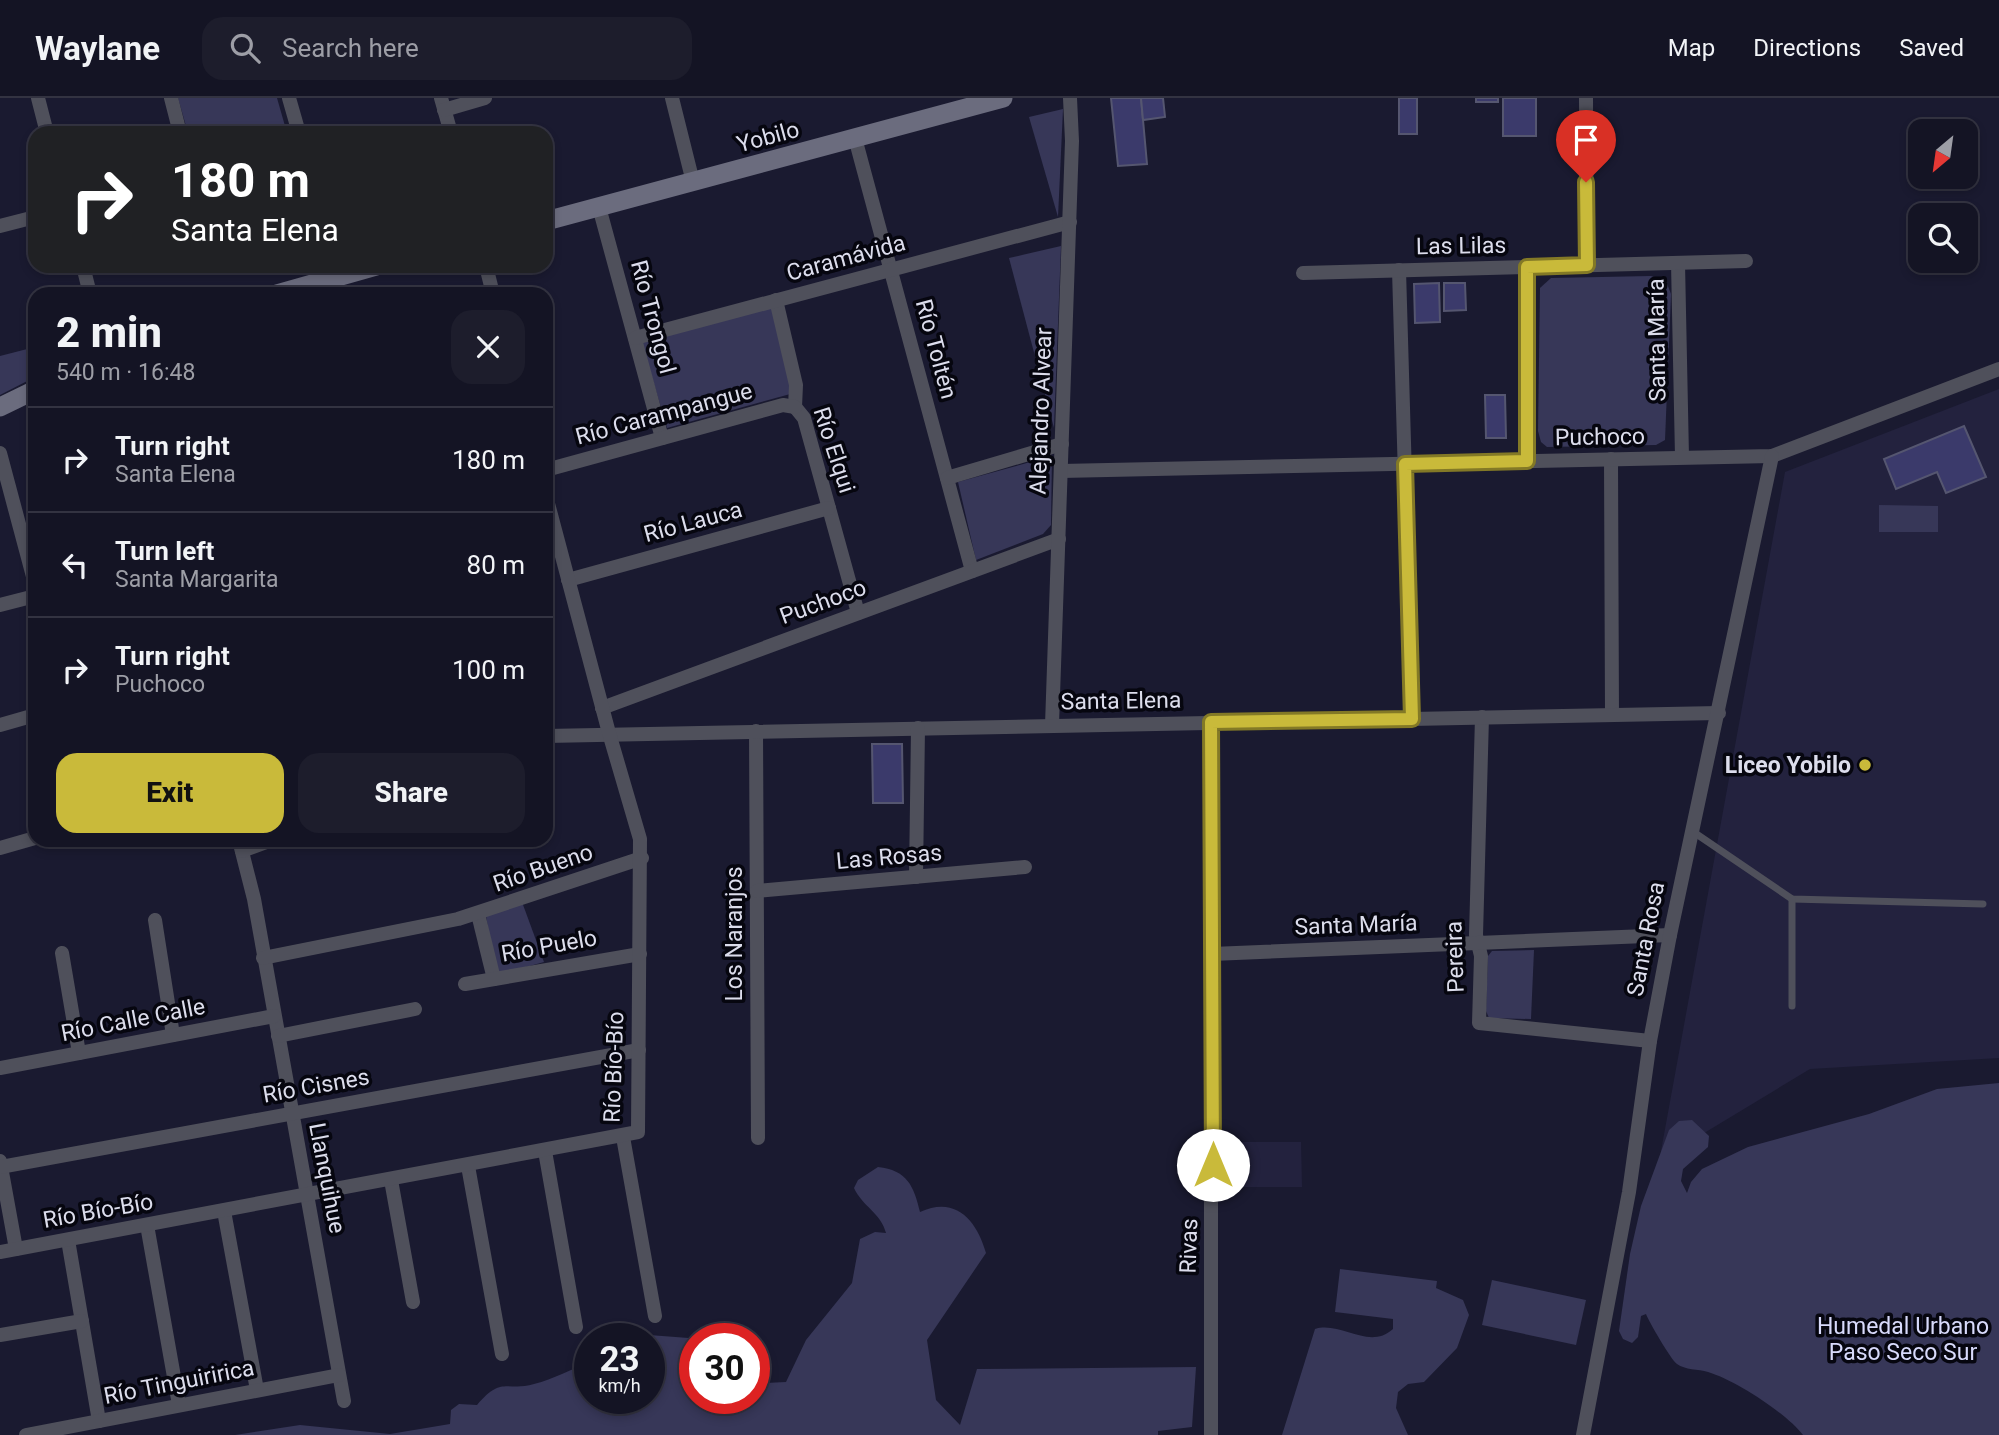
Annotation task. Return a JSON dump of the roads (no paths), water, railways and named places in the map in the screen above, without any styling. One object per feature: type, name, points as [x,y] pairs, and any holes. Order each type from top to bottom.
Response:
[{"type":"main road","name":"Yobilo","points":[[553,219],[855,138],[942,106],[1003,98]]},
{"type":"main road","points":[[294,287],[331,273]]},
{"type":"main road","points":[[0,407],[28,393]]},
{"type":"street","points":[[38,98],[45,126]]},
{"type":"street","points":[[170,98],[178,126]]},
{"type":"street","points":[[289,98],[297,126]]},
{"type":"street","points":[[449,126],[443,104],[485,98]]},
{"type":"street","points":[[672,98],[693,182]]},
{"type":"street","name":"Alejandro Alvear","points":[[1052,725],[1070,222],[1070,98]]},
{"type":"street","points":[[1586,98],[1587,265]]},
{"type":"street","name":"Río Toltén","points":[[855,138],[972,571]]},
{"type":"street","name":"Río Trongol","points":[[599,207],[662,438]]},
{"type":"street","points":[[0,226],[28,219]]},
{"type":"street","name":"Caramávida","points":[[635,338],[1070,222]]},
{"type":"street","name":"Las Lilas","points":[[1303,273],[1746,261]]},
{"type":"street","name":"Santa María","points":[[1678,263],[1682,457]]},
{"type":"street","points":[[1527,267],[1527,461]]},
{"type":"street","points":[[1399,270],[1412,719]]},
{"type":"street","name":"Río Elqui","points":[[776,300],[796,385],[795,407],[804,418],[858,613]]},
{"type":"street","name":"Puchoco","points":[[1061,471],[1772,456],[1999,369]]},
{"type":"street","name":"Río Carampangue","points":[[553,468],[783,405],[795,407]]},
{"type":"street","points":[[947,478],[1062,444]]},
{"type":"street","points":[[0,453],[28,558]]},
{"type":"street","name":"Santa Rosa","points":[[1583,1435],[1629,1192],[1650,1041],[1670,935],[1772,456]]},
{"type":"street","points":[[1611,459],[1612,715]]},
{"type":"street","name":"Río Lauca","points":[[568,580],[829,508]]},
{"type":"street","name":"Río Bío-Bío","points":[[0,1252],[635,1135],[639,1128],[642,858],[636,817],[608,733],[553,523]]},
{"type":"street","name":"Puchoco","points":[[602,708],[1059,539]]},
{"type":"street","points":[[0,605],[28,598]]},
{"type":"street","name":"Santa Elena","points":[[608,733],[1719,713]]},
{"type":"street","points":[[0,725],[28,717]]},
{"type":"street","name":"Pereira","points":[[1482,717],[1479,1023],[1650,1041]]},
{"type":"street","name":"Rivas","points":[[1211,722],[1211,1435]]},
{"type":"street","points":[[916,877],[918,728]]},
{"type":"street","name":"Los Naranjos","points":[[756,731],[758,1138]]},
{"type":"street","points":[[553,736],[608,733]]},
{"type":"street","points":[[0,848],[28,840]]},
{"type":"street","name":"Llanquihue","points":[[240,847],[254,899],[344,1401]]},
{"type":"street","name":"Río Bueno","points":[[263,958],[478,914],[642,858]]},
{"type":"street","name":"Las Rosas","points":[[757,891],[1025,867]]},
{"type":"street","points":[[478,914],[494,979]]},
{"type":"street","points":[[155,920],[173,1035]]},
{"type":"street","name":"Santa María","points":[[1212,954],[1670,935]]},
{"type":"street","points":[[62,953],[79,1053]]},
{"type":"street","name":"Río Puelo","points":[[465,984],[640,954]]},
{"type":"street","points":[[278,1036],[415,1009]]},
{"type":"street","name":"Río Calle Calle","points":[[0,1068],[274,1016]]},
{"type":"street","name":"Río Cisnes","points":[[0,1165],[639,1049]]},
{"type":"street","points":[[623,1137],[655,1317]]},
{"type":"street","points":[[545,1151],[575,1323]]},
{"type":"street","points":[[0,1165],[16,1249]]},
{"type":"street","points":[[468,1166],[502,1354]]},
{"type":"street","points":[[391,1180],[413,1302]]},
{"type":"street","points":[[224,1211],[257,1390]]},
{"type":"street","points":[[147,1225],[179,1405]]},
{"type":"street","points":[[68,1240],[99,1421]]},
{"type":"street","points":[[0,1335],[82,1321]]},
{"type":"street","name":"Río Tinguiririca","points":[[26,1435],[340,1375]]},
{"type":"lane","points":[[1692,831],[1791,899],[1983,904]]},
{"type":"lane","points":[[1791,899],[1792,1006]]},
{"type":"place","name":"Liceo Yobilo","points":[[1865,765]]},
{"type":"park label","name":"Humedal Urbano Paso Seco Sur","points":[[1903,1339]]}]
